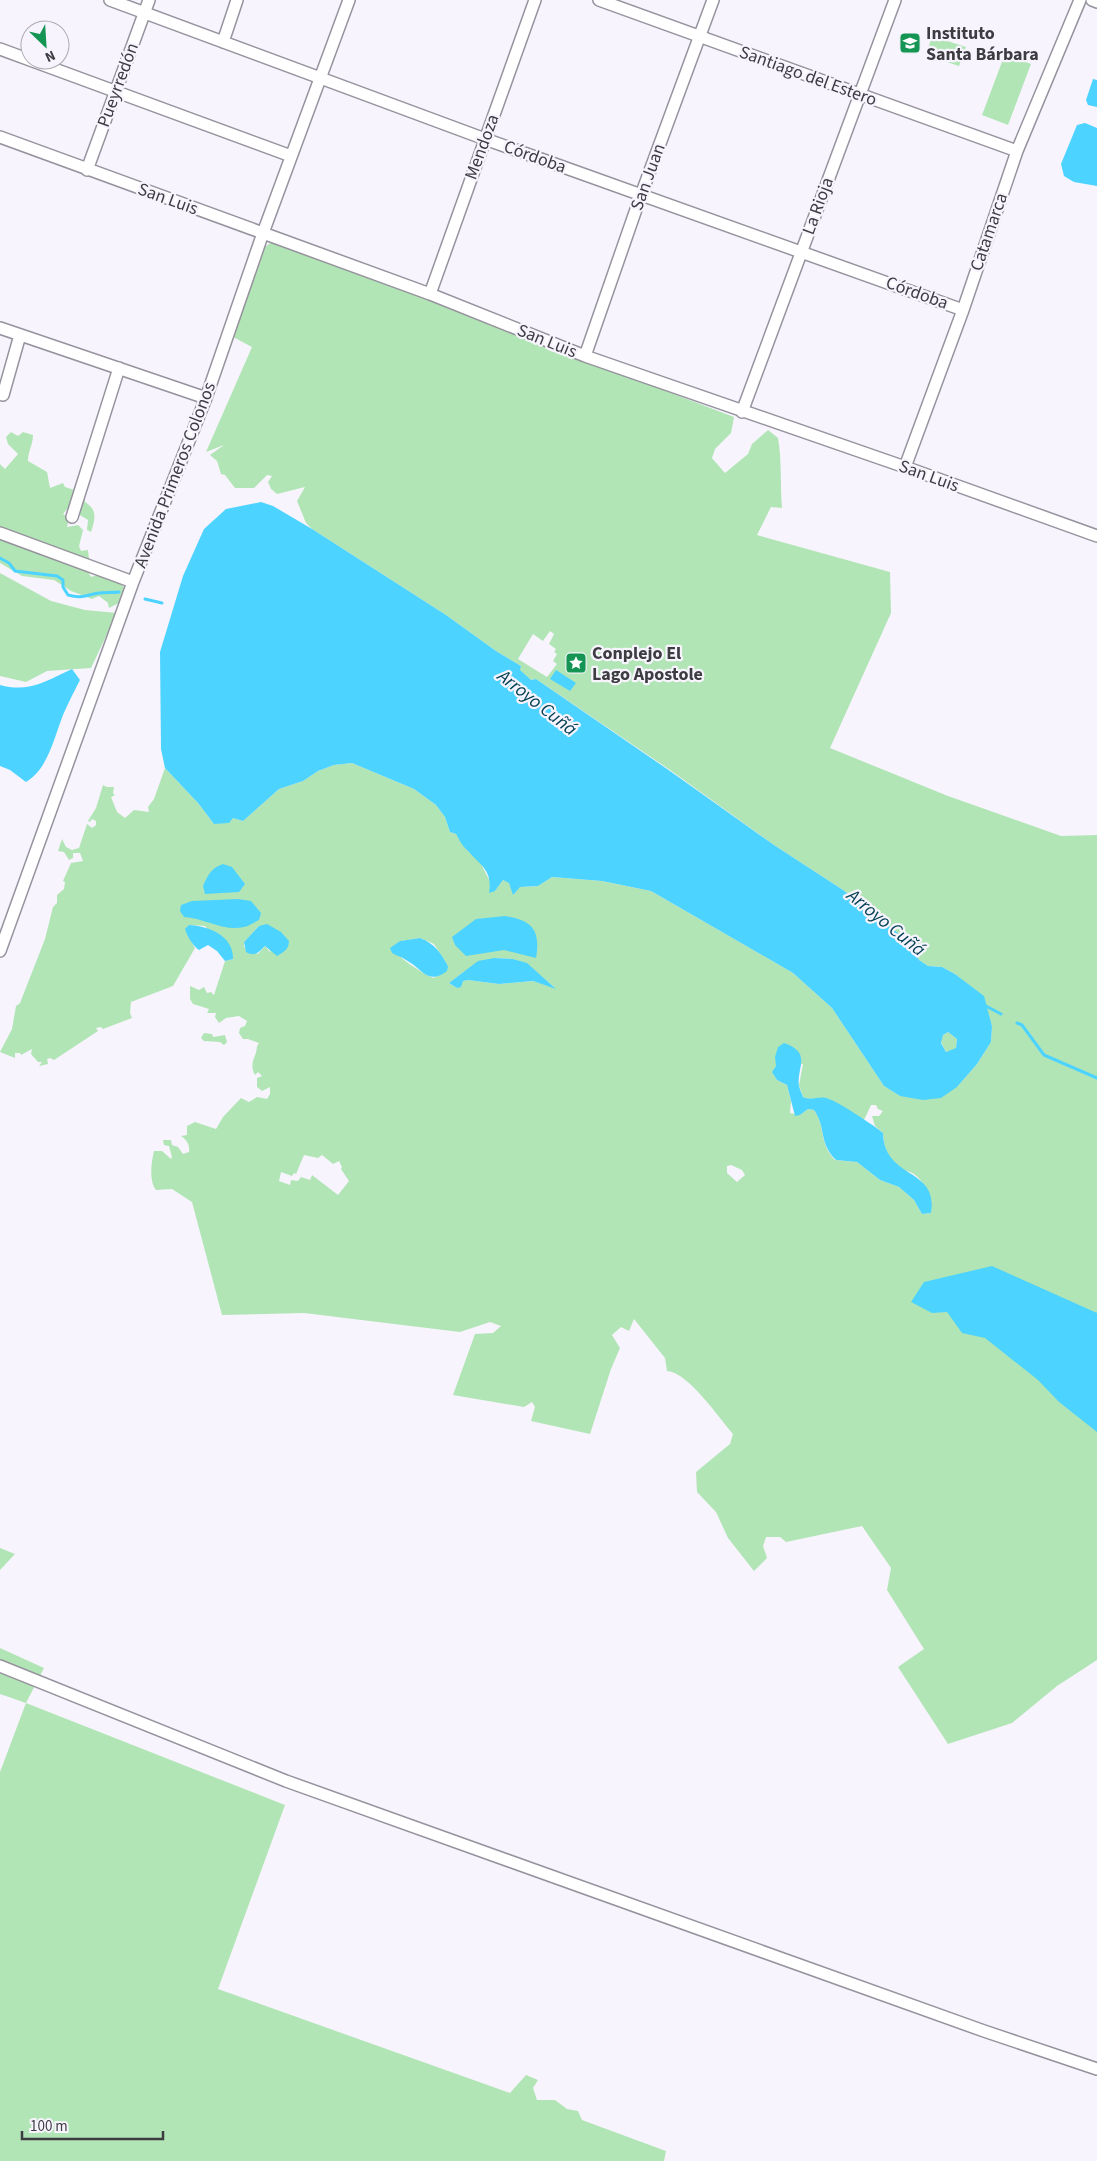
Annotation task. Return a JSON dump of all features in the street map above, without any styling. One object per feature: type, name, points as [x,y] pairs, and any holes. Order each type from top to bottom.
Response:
[{"type":"street","name":"Córdoba","points":[[110,0],[641,195],[963,310]]},
{"type":"street","name":"Pueyrredón","points":[[87,170],[149,0]]},
{"type":"street","points":[[223,42],[237,0]]},
{"type":"street","name":"Avenida Primeros Colonos","points":[[0,951],[133,582],[206,398],[263,233],[349,0]]},
{"type":"street","name":"Mendoza","points":[[430,294],[535,0]]},
{"type":"street","name":"Santiago del Estero","points":[[599,0],[1017,151]]},
{"type":"street","name":"San Juan","points":[[585,356],[641,195],[713,0]]},
{"type":"street","name":"La Rioja","points":[[742,412],[858,95],[895,0]]},
{"type":"street","name":"Catamarca","points":[[905,467],[963,310],[1017,151],[1080,0]]},
{"type":"street","points":[[1092,0],[1097,2]]},
{"type":"street","points":[[0,49],[20,56]]},
{"type":"street","points":[[58,70],[291,156]]},
{"type":"street","name":"San Luis","points":[[0,137],[430,294],[585,356],[1097,536]]},
{"type":"street","points":[[0,328],[206,398]]},
{"type":"street","points":[[3,395],[20,335]]},
{"type":"street","points":[[72,517],[119,368]]},
{"type":"street","points":[[0,533],[133,582]]},
{"type":"street","points":[[0,1666],[286,1781],[974,2027],[1097,2069]]},
{"type":"green space","points":[[932,36],[966,47],[959,66],[926,55]]},
{"type":"green space","points":[[1005,54],[1031,64],[1008,125],[982,115]]},
{"type":"green space","points":[[273,241],[734,417],[731,433],[715,449],[712,458],[725,473],[748,454],[752,444],[768,430],[778,438],[782,508],[771,507],[757,535],[890,572],[891,613],[830,748],[948,796],[1061,836],[1097,835],[1097,1660],[1057,1686],[1012,1723],[948,1744],[898,1667],[924,1649],[887,1590],[891,1568],[862,1526],[786,1542],[780,1537],[766,1537],[763,1546],[767,1558],[754,1571],[728,1538],[716,1512],[697,1492],[696,1472],[730,1444],[733,1434],[694,1387],[676,1374],[667,1371],[665,1358],[634,1319],[629,1331],[621,1327],[612,1335],[620,1348],[611,1369],[590,1434],[531,1421],[535,1407],[532,1402],[524,1407],[453,1395],[475,1334],[493,1333],[501,1326],[490,1322],[460,1332],[304,1313],[222,1315],[192,1202],[172,1189],[156,1190],[152,1182],[151,1172],[154,1151],[162,1151],[171,1159],[172,1157],[169,1146],[164,1145],[163,1140],[171,1140],[172,1145],[178,1147],[183,1154],[189,1152],[188,1143],[181,1136],[187,1135],[187,1126],[195,1122],[216,1129],[223,1117],[241,1098],[249,1102],[257,1097],[267,1099],[270,1094],[270,1087],[262,1091],[257,1087],[257,1078],[262,1076],[258,1072],[255,1075],[252,1067],[259,1043],[243,1039],[239,1033],[240,1028],[245,1026],[247,1021],[239,1016],[226,1018],[219,1023],[215,1017],[216,1013],[207,1013],[209,1009],[193,1004],[190,999],[190,986],[199,990],[204,987],[207,993],[211,992],[214,995],[225,961],[233,959],[205,926],[189,925],[186,932],[195,948],[173,986],[131,1002],[130,1013],[132,1018],[103,1029],[101,1027],[96,1028],[98,1031],[54,1060],[47,1059],[48,1064],[39,1066],[42,1062],[38,1062],[31,1054],[32,1049],[21,1055],[20,1053],[15,1053],[15,1058],[0,1052],[12,1029],[16,1006],[20,1003],[45,939],[53,907],[57,903],[57,895],[64,889],[65,882],[63,881],[71,863],[83,861],[80,853],[73,853],[73,858],[69,860],[64,852],[58,851],[62,839],[66,847],[72,850],[79,848],[87,824],[92,828],[96,825],[96,821],[92,819],[90,822],[88,821],[96,808],[103,785],[114,787],[113,793],[115,795],[111,797],[117,812],[125,818],[134,810],[149,812],[148,807],[154,799],[165,768],[198,803],[214,824],[233,818],[243,821],[279,789],[303,781],[318,771],[334,765],[352,763],[414,789],[436,805],[445,817],[450,832],[456,834],[467,850],[480,862],[495,891],[503,880],[520,887],[538,886],[552,877],[602,881],[651,891],[793,973],[832,1008],[884,1086],[900,1096],[957,1087],[977,1064],[991,1042],[992,1026],[983,996],[955,974],[942,967],[928,966],[919,960],[914,948],[910,944],[906,947],[896,937],[897,932],[843,890],[774,845],[670,770],[536,679],[531,680],[519,670],[521,666],[496,651],[446,615],[312,529],[306,523],[297,501],[305,487],[277,494],[271,489],[268,482],[272,476],[267,475],[254,488],[235,488],[225,475],[221,474],[217,461],[210,455],[224,445],[206,452],[252,347],[233,337],[265,247]],"holes":[[[550,631],[554,634],[549,644],[556,649],[554,652],[557,654],[553,661],[557,664],[547,677],[518,659],[533,634],[543,641]],[[259,926],[271,953],[265,946],[258,954],[244,947],[244,942]],[[420,938],[434,944],[448,966],[434,978],[411,965],[391,948],[400,941]],[[494,958],[513,959],[527,964],[555,988],[533,981],[499,984],[468,980],[463,981],[457,988],[449,983],[465,971]],[[803,1064],[799,1085],[803,1097],[831,1102],[864,1120],[871,1105],[876,1105],[878,1109],[883,1111],[879,1116],[872,1116],[875,1126],[883,1133],[884,1144],[888,1154],[898,1167],[914,1174],[922,1182],[930,1197],[931,1213],[922,1214],[914,1200],[899,1187],[880,1180],[857,1162],[835,1160],[826,1147],[820,1123],[814,1110],[808,1109],[800,1115],[790,1113],[791,1101],[787,1085],[777,1080],[773,1072],[776,1066]],[[304,1155],[318,1158],[322,1155],[333,1164],[339,1161],[341,1169],[349,1181],[338,1195],[312,1175],[310,1180],[301,1177],[298,1181],[291,1180],[290,1185],[279,1181],[281,1172],[292,1176],[294,1173],[296,1174]],[[731,1165],[742,1170],[745,1175],[737,1182],[727,1173],[727,1166]]]},
{"type":"green space","points":[[11,432],[18,436],[23,432],[33,435],[28,461],[47,472],[50,488],[63,483],[65,487],[84,493],[85,502],[94,512],[94,523],[91,532],[87,530],[88,520],[75,512],[74,505],[63,514],[69,518],[67,527],[78,525],[83,530],[79,546],[81,551],[88,550],[89,559],[82,561],[91,577],[98,575],[108,576],[130,592],[121,602],[109,608],[108,603],[99,596],[92,599],[71,591],[54,580],[22,576],[0,563],[0,464],[5,469],[18,454],[8,444],[6,437]]},
{"type":"green space","points":[[0,573],[51,601],[85,610],[117,613],[91,668],[47,671],[26,682],[0,676]]},
{"type":"green space","points":[[948,1032],[957,1039],[956,1049],[946,1052],[941,1042],[943,1035]]},
{"type":"green space","points":[[204,1033],[212,1034],[213,1037],[225,1035],[227,1042],[224,1045],[220,1042],[204,1041],[201,1038]]},
{"type":"green space","points":[[0,1548],[15,1554],[0,1570]]},
{"type":"green space","points":[[0,1648],[44,1668],[26,1703],[0,1694]]},
{"type":"green space","points":[[26,1703],[285,1805],[218,1989],[510,2093],[526,2075],[538,2080],[533,2088],[537,2100],[555,2100],[567,2109],[578,2111],[582,2120],[666,2151],[664,2161],[0,2161],[0,1772]]},
{"type":"water","points":[[1093,79],[1097,80],[1097,107],[1088,105],[1086,100]]},
{"type":"water","points":[[1085,123],[1097,128],[1097,186],[1074,182],[1064,176],[1061,164],[1077,125]]},
{"type":"water","points":[[261,502],[273,506],[312,529],[446,615],[496,651],[521,666],[520,670],[531,680],[536,679],[774,845],[843,890],[898,933],[896,937],[906,947],[910,944],[919,960],[928,966],[942,967],[955,974],[984,996],[992,1026],[991,1042],[977,1064],[957,1087],[941,1098],[923,1100],[900,1096],[884,1086],[832,1008],[793,973],[651,891],[602,881],[552,877],[538,886],[520,887],[513,895],[509,883],[503,880],[495,891],[489,893],[489,879],[484,868],[464,847],[456,834],[450,832],[445,817],[436,805],[414,789],[352,763],[334,765],[318,771],[303,781],[279,789],[243,821],[233,818],[229,823],[214,824],[198,803],[165,768],[161,749],[160,652],[183,576],[204,529],[226,509]],"holes":[[[948,1032],[957,1039],[956,1048],[946,1052],[941,1043],[943,1035]]]},
{"type":"water","points":[[72,669],[80,680],[45,761],[34,776],[26,782],[10,770],[0,766],[0,685],[20,688],[29,687]]},
{"type":"water","points":[[556,670],[576,683],[570,691],[550,679]]},
{"type":"water","points":[[223,864],[232,867],[245,884],[239,892],[205,894],[203,886],[208,875]]},
{"type":"water","points":[[238,899],[251,901],[261,913],[259,920],[248,926],[229,928],[184,917],[180,911],[181,905],[192,901]]},
{"type":"water","points":[[505,916],[522,920],[533,928],[537,940],[536,958],[504,950],[466,956],[455,945],[452,937],[476,919]]},
{"type":"water","points":[[267,924],[281,932],[289,941],[284,952],[277,956],[265,946],[256,954],[246,952],[244,942],[259,926]]},
{"type":"water","points":[[189,925],[204,927],[225,938],[232,951],[233,959],[225,961],[217,951],[208,945],[199,950],[192,943],[186,932],[185,929]]},
{"type":"water","points":[[420,938],[430,943],[440,953],[448,966],[447,971],[434,977],[429,976],[412,963],[392,953],[390,948],[400,941]]},
{"type":"water","points":[[494,958],[513,959],[527,963],[556,989],[533,981],[499,984],[468,980],[463,981],[461,987],[457,988],[449,983],[478,961]]},
{"type":"water","points":[[784,1043],[793,1047],[801,1056],[799,1086],[803,1097],[809,1099],[823,1098],[838,1103],[883,1133],[886,1148],[892,1159],[920,1180],[927,1188],[931,1198],[931,1213],[922,1214],[914,1200],[899,1187],[880,1180],[857,1162],[836,1160],[827,1147],[814,1110],[808,1109],[795,1116],[787,1085],[777,1080],[772,1072],[776,1066],[775,1057],[778,1047]]},
{"type":"water","points":[[992,1266],[1097,1313],[1097,1432],[1059,1402],[1038,1380],[985,1338],[962,1333],[947,1312],[932,1313],[911,1302],[924,1282]]},
{"type":"waterway","name":"Arroyo Cuñá","points":[[0,558],[9,563],[15,571],[57,576],[63,580],[63,587],[68,595],[81,597],[99,593],[119,592]]},
{"type":"waterway","name":"Arroyo Cuñá","points":[[145,599],[162,603]]},
{"type":"waterway","name":"Arroyo Cuñá","points":[[984,1005],[1001,1014]]},
{"type":"waterway","name":"Arroyo Cuñá","points":[[1017,1023],[1022,1025],[1044,1055],[1097,1078]]},
{"type":"place","name":"Instituto Santa Bárbara","points":[[910,43]]},
{"type":"place","name":"Conplejo El Lago Apostole","points":[[576,663]]}]
